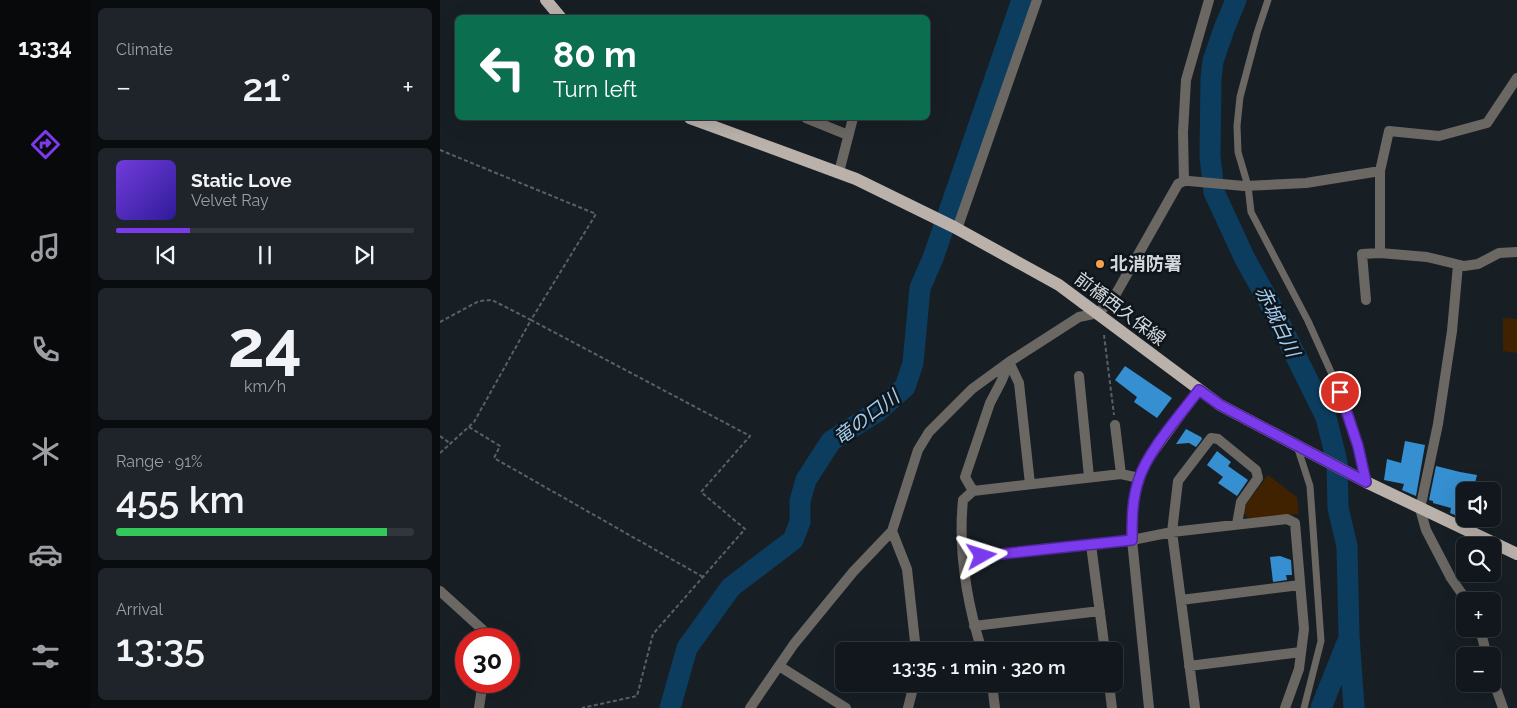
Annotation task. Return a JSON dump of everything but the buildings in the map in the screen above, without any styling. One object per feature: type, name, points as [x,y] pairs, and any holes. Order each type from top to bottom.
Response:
[{"type":"main road","points":[[546,0],[558,15]]},
{"type":"main road","name":"前橋西久保線","points":[[696,120],[839,172],[874,187],[955,228],[1059,285],[1220,405],[1364,481],[1517,554]]},
{"type":"street","points":[[955,228],[1036,0]]},
{"type":"street","points":[[1186,181],[1183,132],[1186,80],[1209,0]]},
{"type":"street","points":[[1380,253],[1380,171],[1389,131],[1439,136],[1487,123],[1517,78]]},
{"type":"street","points":[[811,120],[848,135]]},
{"type":"street","points":[[839,172],[852,120]]},
{"type":"street","points":[[750,708],[794,644],[853,572],[892,531],[918,450],[929,432],[972,389],[1009,362],[1079,317],[1098,313],[1113,299],[1178,184],[1186,181],[1246,186],[1306,183],[1380,171]]},
{"type":"street","points":[[1366,300],[1362,254],[1380,253],[1427,257],[1464,266],[1478,264],[1499,253],[1517,252]]},
{"type":"street","points":[[1458,265],[1452,331],[1438,424],[1420,509],[1426,530],[1451,578],[1461,592]]},
{"type":"street","points":[[1009,362],[1019,383],[1030,484]]},
{"type":"street","points":[[973,491],[965,477],[990,403],[1009,362]]},
{"type":"street","points":[[1080,376],[1089,478]]},
{"type":"street","points":[[1148,708],[1132,540],[1132,511],[1139,478],[1148,458],[1199,390]]},
{"type":"street","points":[[1115,425],[1121,474]]},
{"type":"street","points":[[1195,708],[1172,532],[1178,481],[1211,438],[1218,439],[1256,470],[1258,478],[1240,502],[1237,524]]},
{"type":"street","points":[[979,642],[974,626],[960,526],[963,500],[973,491],[1121,474],[1139,478]]},
{"type":"street","points":[[964,558],[1091,545],[1132,540],[1172,532],[1287,519],[1295,523],[1304,630],[1299,669],[1285,708]]},
{"type":"street","points":[[892,531],[907,569],[915,642]]},
{"type":"street","points":[[1091,545],[1104,642]]},
{"type":"street","points":[[1181,600],[1300,585]]},
{"type":"street","points":[[440,591],[481,628]]},
{"type":"street","points":[[974,626],[1100,611]]},
{"type":"street","points":[[1189,666],[1301,652]]},
{"type":"street","points":[[779,666],[846,708]]},
{"type":"street","points":[[908,708],[912,692]]},
{"type":"street","points":[[993,692],[995,708]]},
{"type":"street","points":[[1110,692],[1112,708]]},
{"type":"street","points":[[1497,692],[1503,708]]},
{"type":"street","points":[[479,708],[481,693]]},
{"type":"lane","points":[[1268,0],[1256,33],[1240,97],[1237,126],[1238,152],[1251,212],[1308,321],[1340,392],[1358,446],[1364,481]]},
{"type":"lane","points":[[1299,447],[1310,486],[1321,641],[1304,708]]},
{"type":"path","points":[[440,150],[596,214],[531,320],[474,422],[440,453]]},
{"type":"path","points":[[440,322],[479,301],[492,300],[750,436],[701,492],[745,529],[652,634],[637,696],[582,708]]},
{"type":"path","points":[[1098,313],[1105,339],[1115,425]]},
{"type":"path","points":[[469,427],[500,446],[494,458],[703,576]]},
{"type":"path","points":[[440,436],[450,444]]},
{"type":"shaded area","points":[[1503,318],[1517,319],[1517,353],[1503,351]]},
{"type":"shaded area","points":[[1268,475],[1297,497],[1299,514],[1249,518],[1243,513],[1246,504]]},
{"type":"waterway","name":"竜の口川","points":[[670,708],[687,648],[731,587],[793,540],[800,522],[800,501],[806,480],[831,441],[878,411],[905,387],[913,363],[920,288],[933,258],[1022,0]]},
{"type":"waterway","name":"赤城白川","points":[[1236,0],[1213,61],[1210,156],[1214,192],[1245,259],[1268,300],[1326,417],[1337,462],[1338,508],[1347,546],[1349,636],[1354,708]]},
{"type":"waterway","points":[[1321,708],[1347,643]]},
{"type":"place","name":"北消防署","points":[[1100,264]]},
{"type":"route","points":[[982,556],[1132,540],[1132,511],[1139,478],[1148,458],[1199,390],[1220,405],[1366,482],[1358,446],[1340,392]]}]
